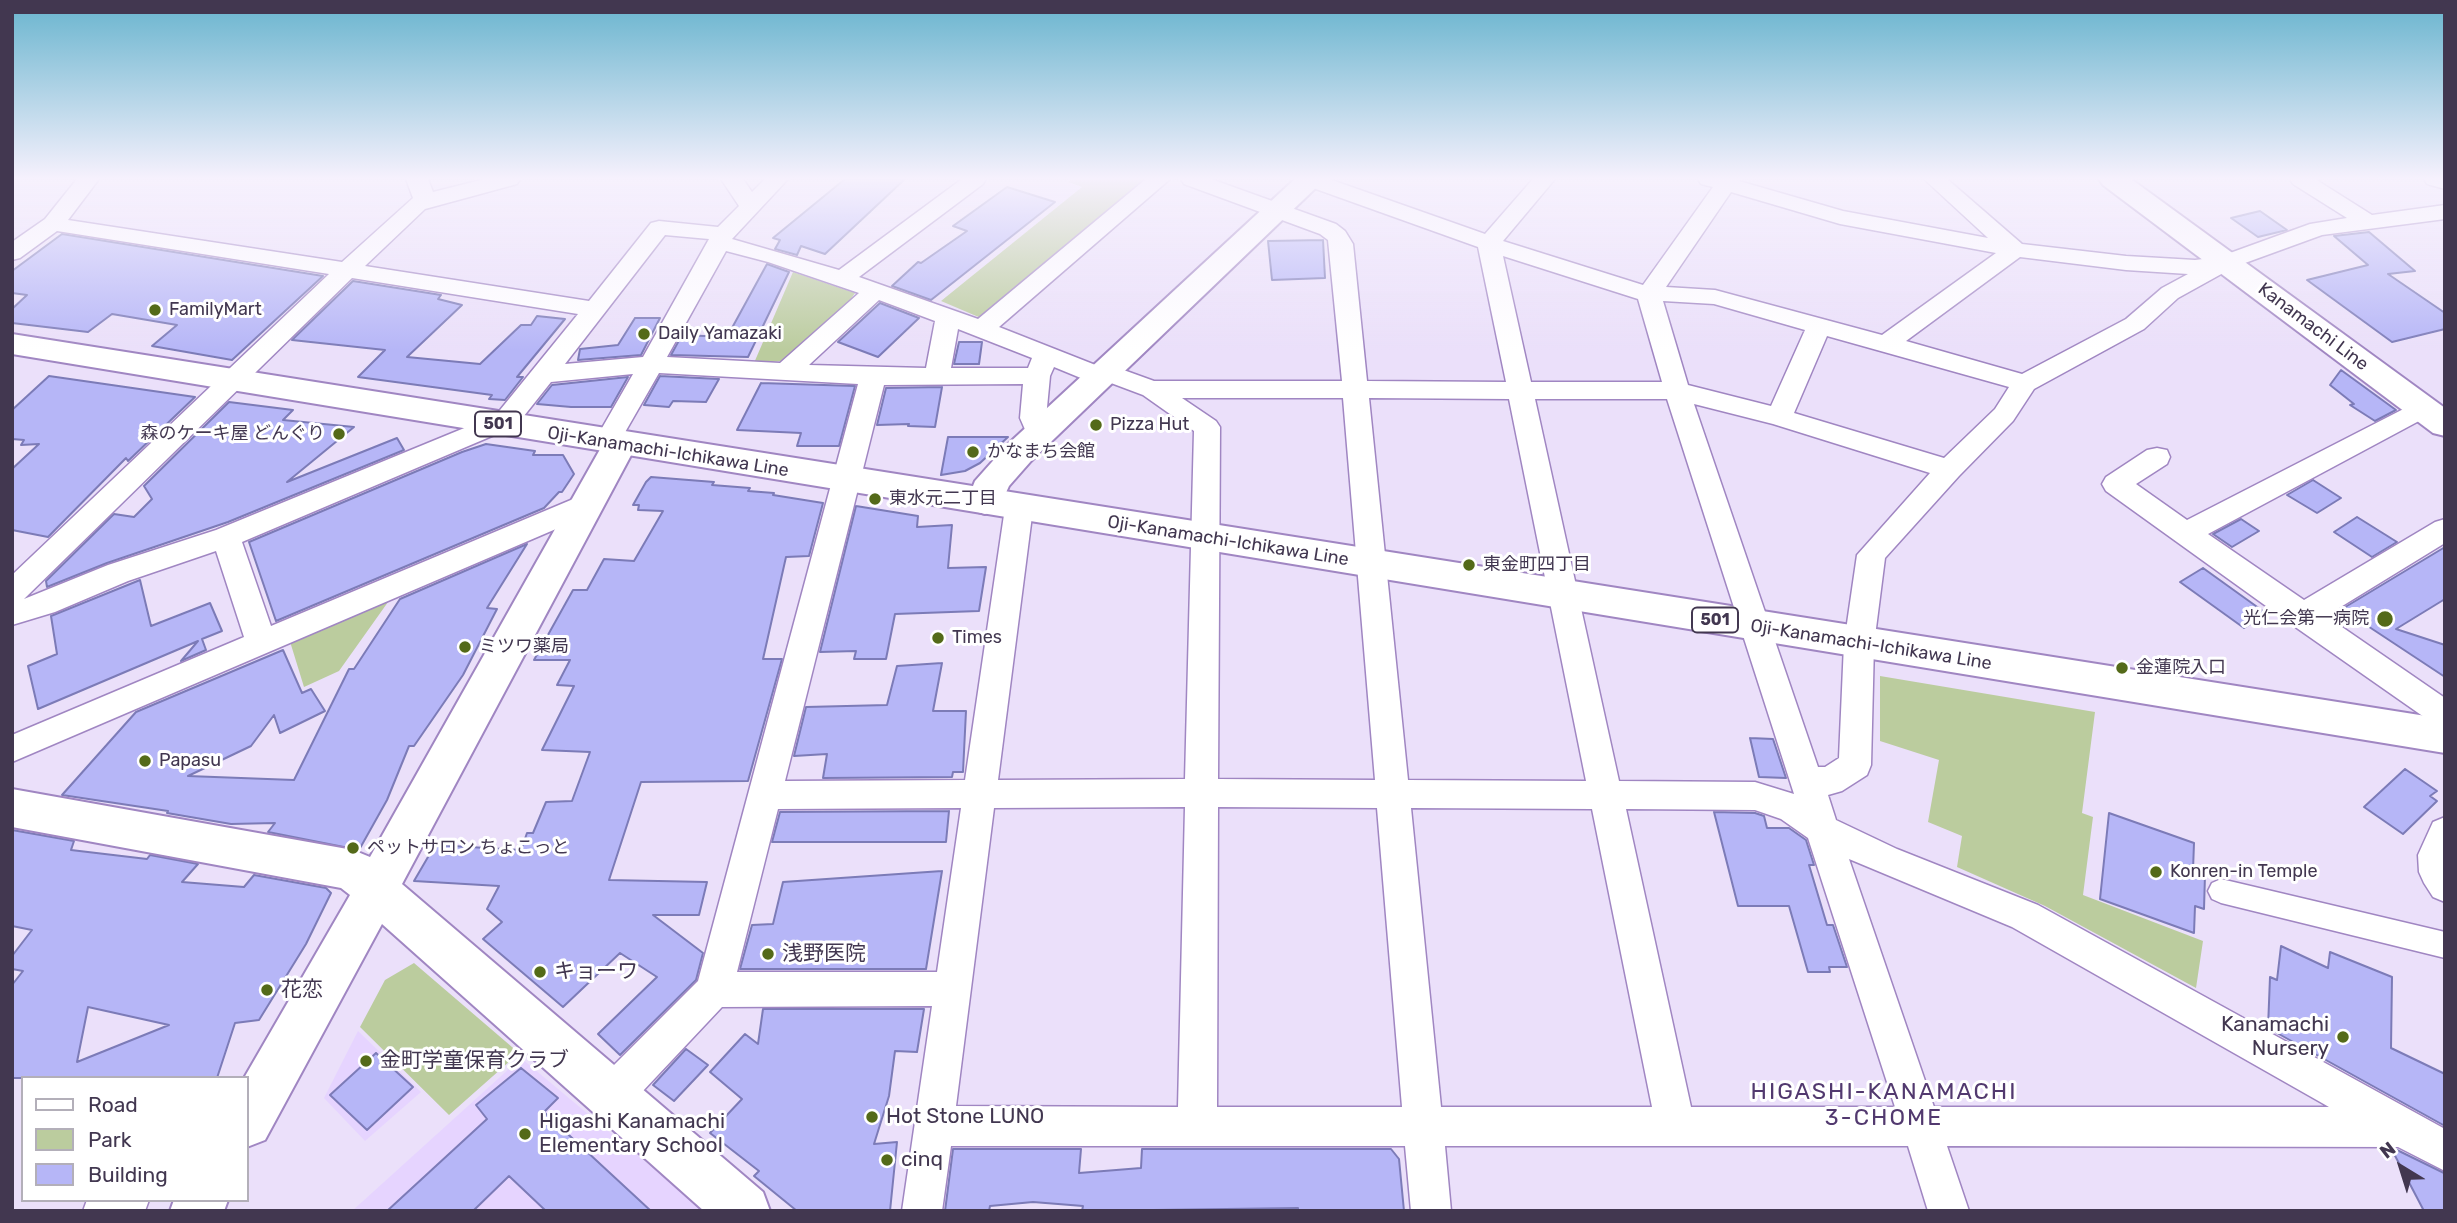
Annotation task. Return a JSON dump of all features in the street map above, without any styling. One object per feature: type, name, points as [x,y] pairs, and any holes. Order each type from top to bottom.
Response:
[{"type":"main road","points":[[1002,504],[993,481],[1249,236]]},
{"type":"main road","name":"Kanamachi Line","points":[[2200,236],[2437,412]]},
{"type":"main road","name":"Kanamachi Line","points":[[2207,236],[2234,259]]},
{"type":"main road","name":"Oji-Kanamachi-Ichikawa Line","points":[[12,344],[847,481],[2445,736]]},
{"type":"main road","points":[[248,1120],[588,504],[613,443]]},
{"type":"main road","points":[[12,808],[353,870],[744,1211]]},
{"type":"street","points":[[12,253],[36,236]]},
{"type":"street","points":[[132,236],[594,309]]},
{"type":"street","points":[[12,593],[383,236]]},
{"type":"street","points":[[12,614],[45,604],[118,573],[226,537],[500,424],[544,374],[653,236]]},
{"type":"street","points":[[705,236],[722,239],[842,279],[982,329],[1042,366]]},
{"type":"street","points":[[613,443],[651,364],[724,236]]},
{"type":"street","points":[[842,279],[899,236]]},
{"type":"street","points":[[982,329],[1091,236]]},
{"type":"street","points":[[1337,236],[1342,244],[1356,389],[1431,1211]]},
{"type":"street","points":[[1470,236],[1649,293],[1715,297],[2025,383]]},
{"type":"street","points":[[1489,243],[1495,236]]},
{"type":"street","points":[[1685,236],[1649,293],[1677,391],[1949,1211]]},
{"type":"street","points":[[1941,236],[2015,250],[2126,263],[2194,267],[2234,259]]},
{"type":"street","points":[[2000,236],[2015,250]]},
{"type":"street","points":[[1807,782],[1830,781],[1855,765],[1859,644],[1871,555],[2004,415],[2025,383],[2135,324],[2170,293],[2234,259],[2298,236]]},
{"type":"street","points":[[1489,243],[1676,1127]]},
{"type":"street","points":[[1886,344],[2015,250]]},
{"type":"street","points":[[786,372],[874,291]]},
{"type":"street","points":[[937,376],[948,318]]},
{"type":"street","points":[[1779,417],[1819,326]]},
{"type":"street","points":[[544,374],[651,364],[873,376],[937,376],[1042,366],[1104,374],[1152,389],[1207,426],[1197,1126]]},
{"type":"street","points":[[1039,435],[1033,418],[1042,366]]},
{"type":"street","points":[[612,1095],[714,990],[873,376]]},
{"type":"street","points":[[1152,389],[1677,391],[1779,417],[1950,469]]},
{"type":"street","points":[[2186,533],[2437,412]]},
{"type":"street","points":[[2157,457],[2116,484],[2445,715]]},
{"type":"street","points":[[12,750],[588,504]]},
{"type":"street","points":[[922,1211],[979,793],[1002,504]]},
{"type":"street","points":[[2302,616],[2445,529]]},
{"type":"street","points":[[226,537],[261,642]]},
{"type":"street","points":[[765,795],[1203,793],[1755,796],[1792,808],[1824,831],[1885,860],[2025,916],[2445,1152]]},
{"type":"street","points":[[2445,832],[2435,855],[2436,872],[2445,886]]},
{"type":"street","points":[[2221,891],[2445,945]]},
{"type":"street","points":[[714,990],[953,989]]},
{"type":"street","points":[[934,1126],[2402,1127]]},
{"type":"street","points":[[103,1211],[124,1202]]},
{"type":"shaded area","name":"金町学童保育クラブ","points":[[358,1031],[421,1092],[365,1141],[324,1098]]},
{"type":"shaded area","name":"Higashi Kanamachi Elementary School","points":[[521,1058],[704,1211],[352,1211]]},
{"type":"green space","points":[[1021,236],[1079,236],[981,318],[941,301]]},
{"type":"green space","points":[[793,272],[855,293],[843,311],[783,361],[754,363]]},
{"type":"green space","points":[[398,588],[339,671],[304,687],[288,635]]},
{"type":"green space","points":[[1880,676],[2095,712],[2082,813],[2093,817],[2083,895],[2203,941],[2196,988],[2045,906],[1957,867],[1962,836],[1928,822],[1939,760],[1880,741]]},
{"type":"green space","points":[[414,963],[519,1053],[449,1115],[360,1027],[385,980]]},
{"type":"building","points":[[59,236],[75,236],[323,276],[232,360],[152,346],[177,325],[112,314],[88,332],[12,323],[12,309],[27,295],[12,293],[12,271]]},
{"type":"building","points":[[844,236],[825,254],[801,246],[797,255],[775,249],[780,240],[773,238]]},
{"type":"building","points":[[960,236],[1012,236],[931,300],[892,286],[918,262],[921,263]]},
{"type":"building","points":[[2334,236],[2374,236],[2415,271],[2388,274],[2445,313],[2445,329],[2392,342],[2307,280],[2368,265]]},
{"type":"building","points":[[1323,240],[1325,278],[1272,280],[1268,241]]},
{"type":"building","points":[[767,264],[789,272],[748,357],[671,355],[682,335],[727,337]]},
{"type":"building","points":[[353,281],[441,295],[438,299],[462,305],[407,357],[480,364],[521,325],[531,325],[537,316],[565,319],[517,377],[523,377],[505,400],[489,399],[492,395],[358,377],[385,350],[292,340]]},
{"type":"building","points":[[880,303],[919,318],[878,357],[838,342]]},
{"type":"building","points":[[635,318],[660,318],[641,355],[578,360],[580,349],[618,345]]},
{"type":"building","points":[[959,342],[982,342],[979,364],[954,364]]},
{"type":"building","points":[[2341,370],[2396,410],[2375,421],[2350,405],[2354,404],[2330,385]]},
{"type":"building","points":[[49,376],[195,397],[128,461],[126,458],[48,537],[12,530],[12,469],[39,444],[21,445],[24,440],[12,439],[12,410]]},
{"type":"building","points":[[660,376],[719,379],[706,402],[673,401],[669,407],[644,405]]},
{"type":"building","points":[[628,377],[611,407],[537,404],[552,385]]},
{"type":"building","points":[[761,383],[855,386],[839,446],[797,446],[801,433],[737,430]]},
{"type":"building","points":[[942,387],[935,427],[908,426],[909,424],[877,425],[886,388]]},
{"type":"building","points":[[229,402],[293,410],[283,420],[354,427],[287,482],[397,438],[404,450],[228,522],[107,563],[47,587],[46,581],[114,514],[134,517],[152,499],[144,486]]},
{"type":"building","points":[[948,437],[1008,437],[980,463],[965,471],[941,475]]},
{"type":"building","points":[[486,444],[535,451],[533,455],[563,455],[574,474],[562,492],[544,508],[276,621],[249,542]]},
{"type":"building","points":[[651,477],[714,482],[712,485],[750,488],[748,491],[774,493],[773,495],[823,503],[809,556],[786,557],[763,659],[782,659],[748,781],[641,782],[609,880],[707,882],[699,915],[653,915],[703,953],[696,980],[620,1055],[598,1034],[657,977],[620,953],[563,1007],[483,939],[502,922],[487,909],[499,886],[414,881],[435,845],[521,850],[527,833],[533,833],[546,802],[572,801],[590,752],[542,750],[574,686],[557,685],[570,660],[534,660],[573,590],[587,590],[604,559],[634,561],[663,511],[638,510],[639,505],[633,505]]},
{"type":"building","points":[[2313,480],[2341,498],[2317,513],[2287,495]]},
{"type":"building","points":[[856,506],[918,516],[917,527],[952,525],[948,568],[986,567],[979,611],[895,614],[886,659],[854,659],[856,651],[820,652]]},
{"type":"building","points":[[2357,517],[2397,542],[2372,557],[2334,532]]},
{"type":"building","points":[[2241,519],[2259,531],[2232,547],[2213,534]]},
{"type":"building","points":[[527,544],[487,608],[497,609],[463,675],[414,746],[409,746],[387,800],[359,850],[268,832],[275,823],[231,824],[167,813],[168,811],[62,795],[136,712],[283,650],[302,693],[311,689],[325,711],[280,733],[274,715],[251,746],[188,776],[294,780],[349,669],[354,669],[400,599]]},
{"type":"building","name":"光仁会第一病院","points":[[2445,547],[2445,599],[2396,629],[2445,645],[2445,677],[2342,609]]},
{"type":"building","points":[[2203,568],[2267,614],[2244,628],[2180,582]]},
{"type":"building","points":[[140,580],[151,626],[210,603],[222,631],[202,639],[206,650],[181,661],[198,641],[38,709],[28,666],[57,654],[51,616]]},
{"type":"building","points":[[942,663],[933,711],[966,711],[963,772],[953,772],[952,777],[823,778],[827,754],[794,756],[806,707],[887,705],[897,666]]},
{"type":"building","points":[[1750,738],[1773,739],[1786,778],[1759,777]]},
{"type":"building","points":[[2405,769],[2437,791],[2430,796],[2437,801],[2403,834],[2364,807]]},
{"type":"building","points":[[949,811],[946,842],[772,842],[780,812]]},
{"type":"building","points":[[1714,812],[1755,813],[1764,816],[1767,828],[1789,828],[1806,840],[1814,865],[1809,865],[1827,925],[1833,925],[1847,967],[1829,967],[1830,972],[1808,972],[1789,906],[1738,906]]},
{"type":"building","points":[[2109,813],[2194,843],[2193,870],[2205,875],[2204,909],[2195,906],[2194,933],[2100,899]]},
{"type":"building","points":[[12,830],[74,841],[71,850],[147,859],[150,855],[198,864],[182,882],[244,887],[254,875],[326,888],[331,893],[306,944],[259,1020],[235,1023],[218,1076],[12,1078],[12,985],[23,971],[12,969],[12,956],[32,930],[12,926]],"holes":[[[88,1007],[169,1025],[77,1062]]]},
{"type":"building","points":[[942,871],[926,969],[740,969],[752,925],[773,924],[783,882]]},
{"type":"building","points":[[2281,946],[2328,968],[2330,952],[2392,977],[2391,1048],[2445,1074],[2445,1126],[2268,1028],[2270,977],[2277,980]]},
{"type":"building","points":[[763,1009],[924,1009],[917,1052],[895,1051],[889,1096],[874,1144],[897,1142],[890,1211],[797,1211],[754,1176],[759,1171],[710,1133],[742,1099],[710,1072],[745,1034],[758,1044]]},
{"type":"building","points":[[686,1049],[708,1065],[674,1101],[653,1085]]},
{"type":"building","points":[[376,1053],[413,1087],[367,1130],[330,1095]]},
{"type":"building","name":"Higashi Kanamachi Elementary School","points":[[521,1068],[558,1098],[544,1112],[651,1211],[546,1211],[509,1176],[473,1211],[387,1211],[487,1119],[476,1105]]},
{"type":"building","points":[[953,1149],[1081,1149],[1079,1173],[1141,1168],[1142,1149],[1391,1149],[1399,1159],[1404,1211],[1298,1211],[1298,1208],[1082,1211],[1083,1206],[1033,1202],[990,1206],[989,1211],[945,1211]]},
{"type":"building","points":[[2392,1150],[2444,1173],[2445,1211],[2424,1211]]},
{"type":"place","name":"FamilyMart","points":[[155,310]]},
{"type":"place","name":"Daily Yamazaki","points":[[644,334]]},
{"type":"place","name":"Pizza Hut","points":[[1096,425]]},
{"type":"place","name":"森のケーキ屋 どんぐり","points":[[339,434]]},
{"type":"place","name":"かなまち会館","points":[[973,452]]},
{"type":"place","name":"東水元二丁目","points":[[875,499]]},
{"type":"place","name":"東金町四丁目","points":[[1469,565]]},
{"type":"place","name":"光仁会第一病院","points":[[2385,619]]},
{"type":"place","name":"Times","points":[[938,638]]},
{"type":"place","name":"ミツワ薬局","points":[[465,647]]},
{"type":"place","name":"金蓮院入口","points":[[2122,668]]},
{"type":"place","name":"Papasu","points":[[145,761]]},
{"type":"place","name":"ペットサロン ちょこっと","points":[[353,848]]},
{"type":"place","name":"Konren-in Temple","points":[[2156,872]]},
{"type":"place","name":"浅野医院","points":[[768,954]]},
{"type":"place","name":"キョーワ","points":[[540,972]]},
{"type":"place","name":"花恋","points":[[267,990]]},
{"type":"place","name":"Kanamachi Nursery","points":[[2343,1037]]},
{"type":"place","name":"金町学童保育クラブ","points":[[366,1061]]},
{"type":"place","name":"Hot Stone LUNO","points":[[872,1117]]},
{"type":"place","name":"Higashi Kanamachi Elementary School","points":[[525,1134]]},
{"type":"place","name":"cinq","points":[[887,1160]]},
{"type":"district","name":"HIGASHI-KANAMACHI 3-CHOME","points":[[1884,1105]]}]
